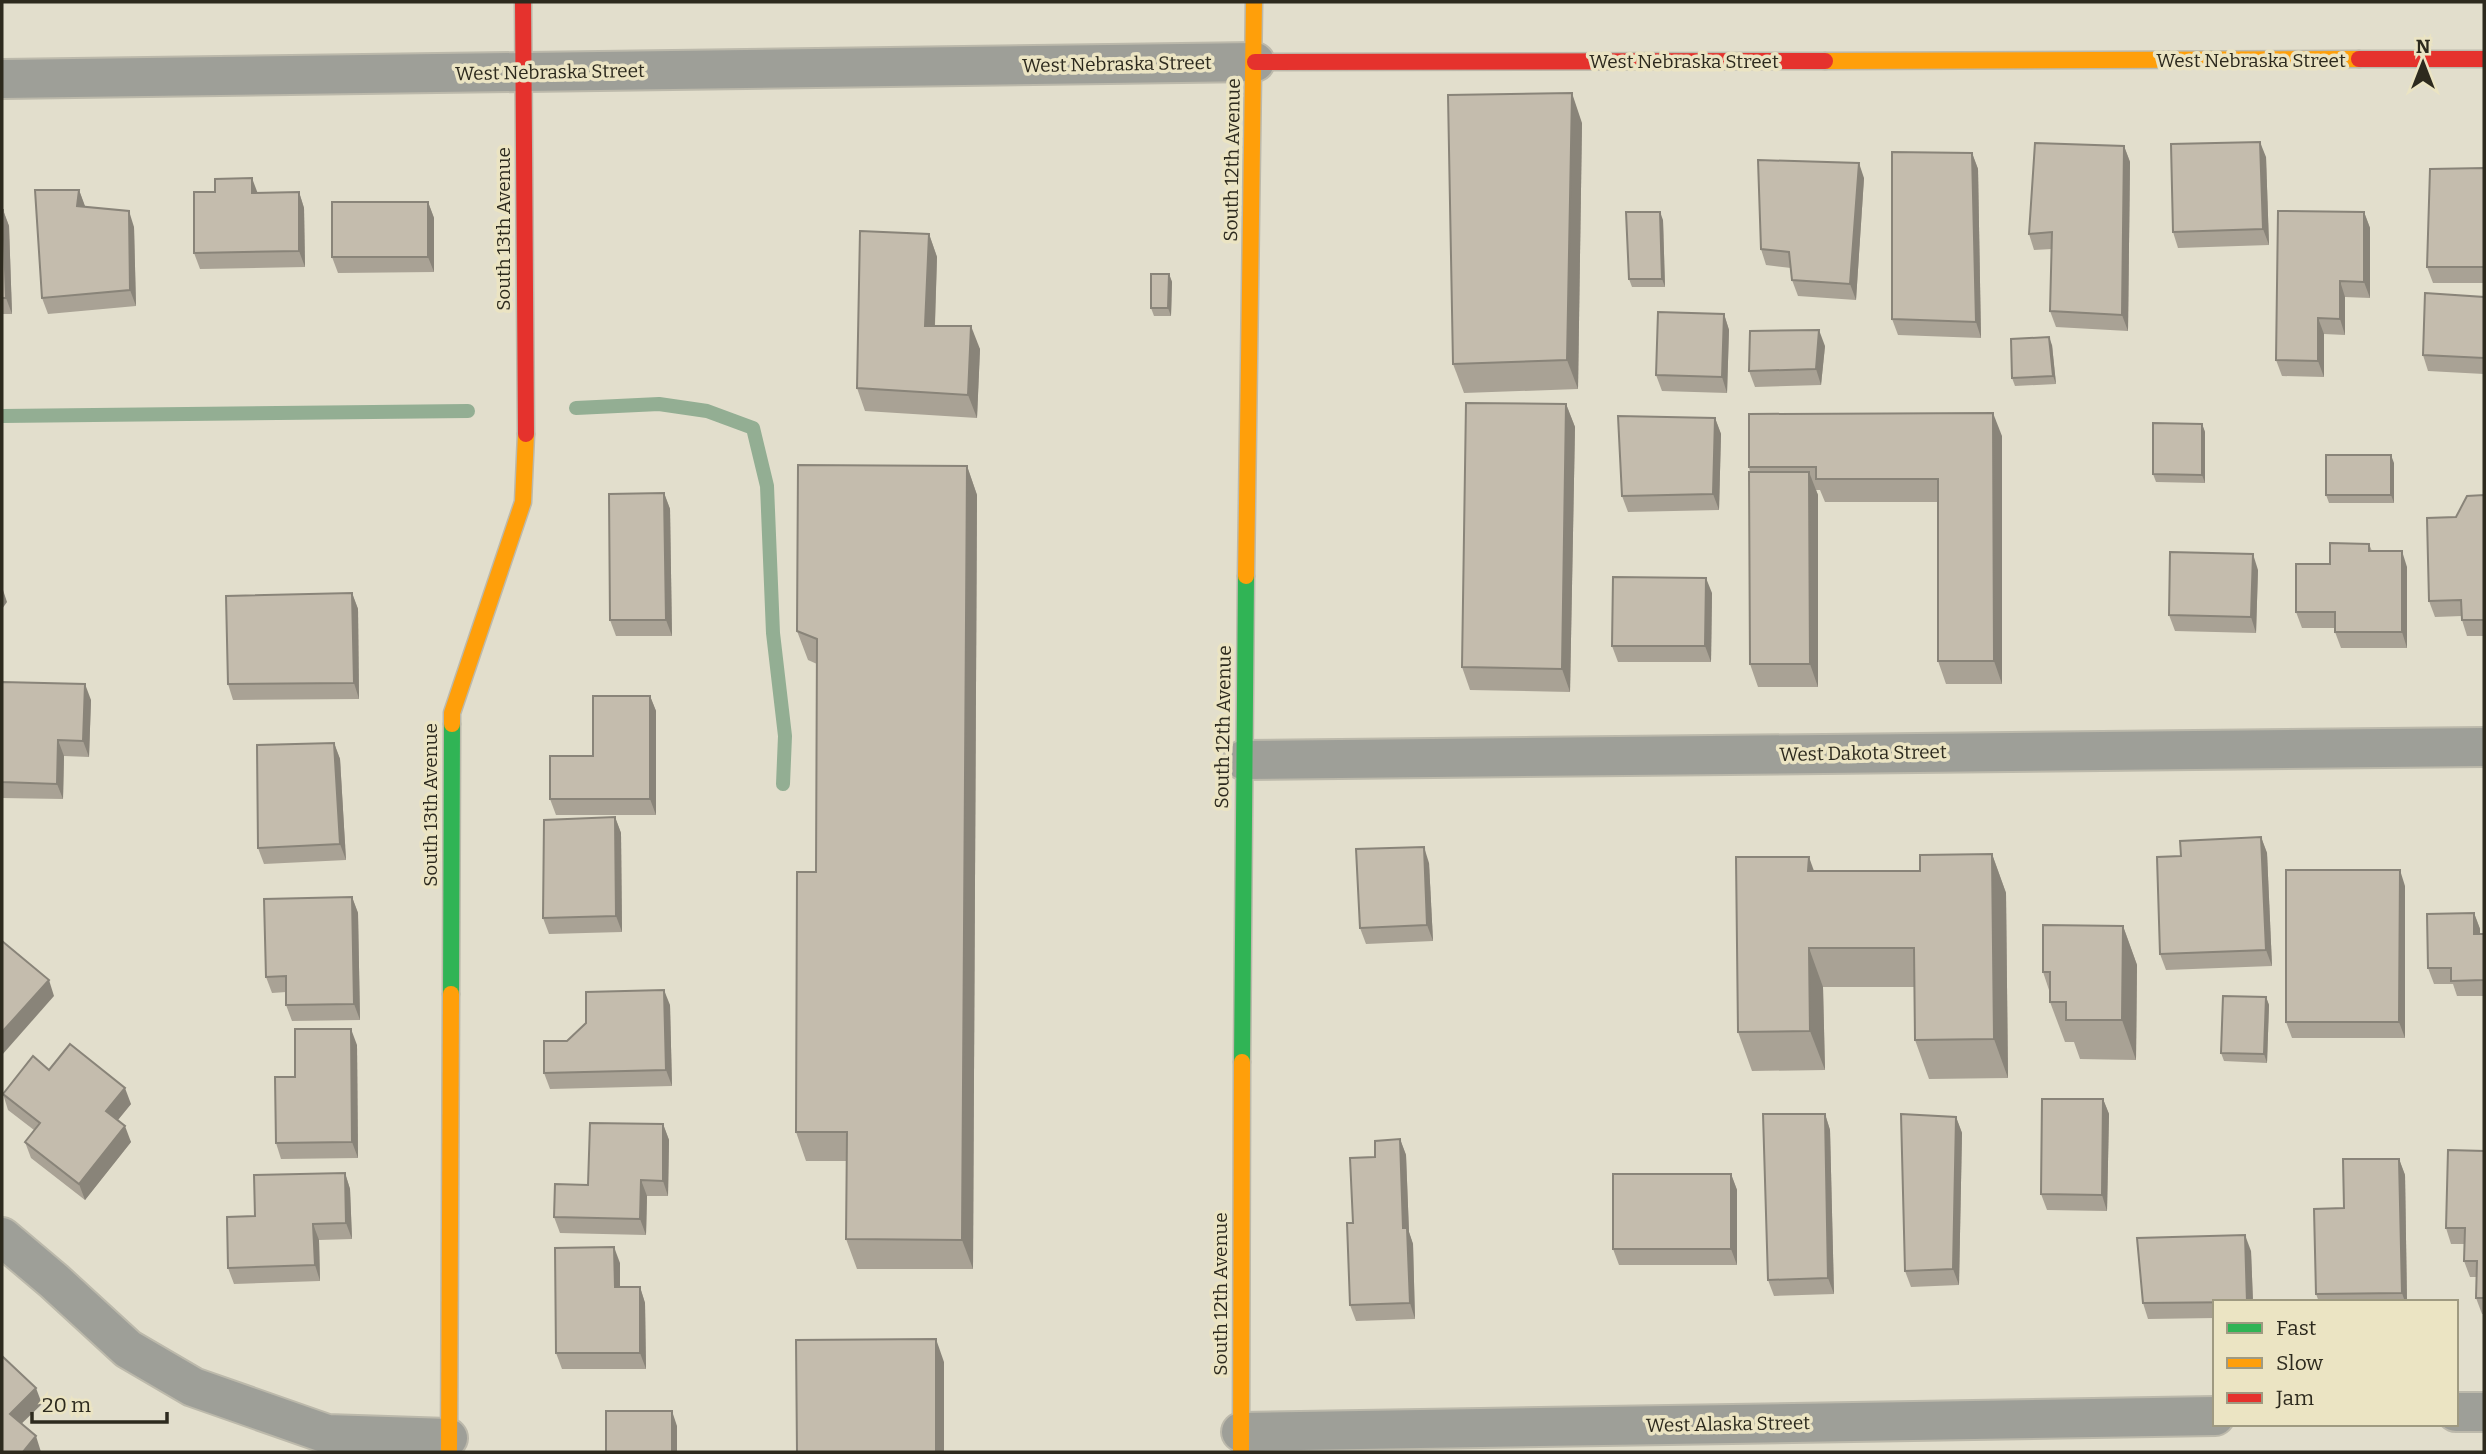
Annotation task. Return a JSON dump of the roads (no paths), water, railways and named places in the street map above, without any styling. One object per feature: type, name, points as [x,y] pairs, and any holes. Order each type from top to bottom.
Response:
[{"type":"street","name":"South 13th Avenue","points":[[449,1445],[452,713],[523,502],[526,439],[523,2]]},
{"type":"street","name":"South 12th Avenue","points":[[1241,1442],[1243,760],[1254,2]]},
{"type":"street","name":"West Nebraska Street","points":[[2,79],[1255,62],[2484,59]]},
{"type":"street","name":"West Dakota Street","points":[[1243,760],[2484,747]]},
{"type":"street","points":[[2,1237],[128,1349],[193,1387],[327,1434],[449,1445]]},
{"type":"street","points":[[2458,1412],[2484,1412]]},
{"type":"street","name":"West Alaska Street","points":[[1241,1442],[2213,1416]]},
{"type":"waterway","points":[[576,408],[659,404],[707,411],[753,428],[767,486],[773,633],[785,736],[783,784]]},
{"type":"waterway","points":[[2,416],[468,411]]}]
